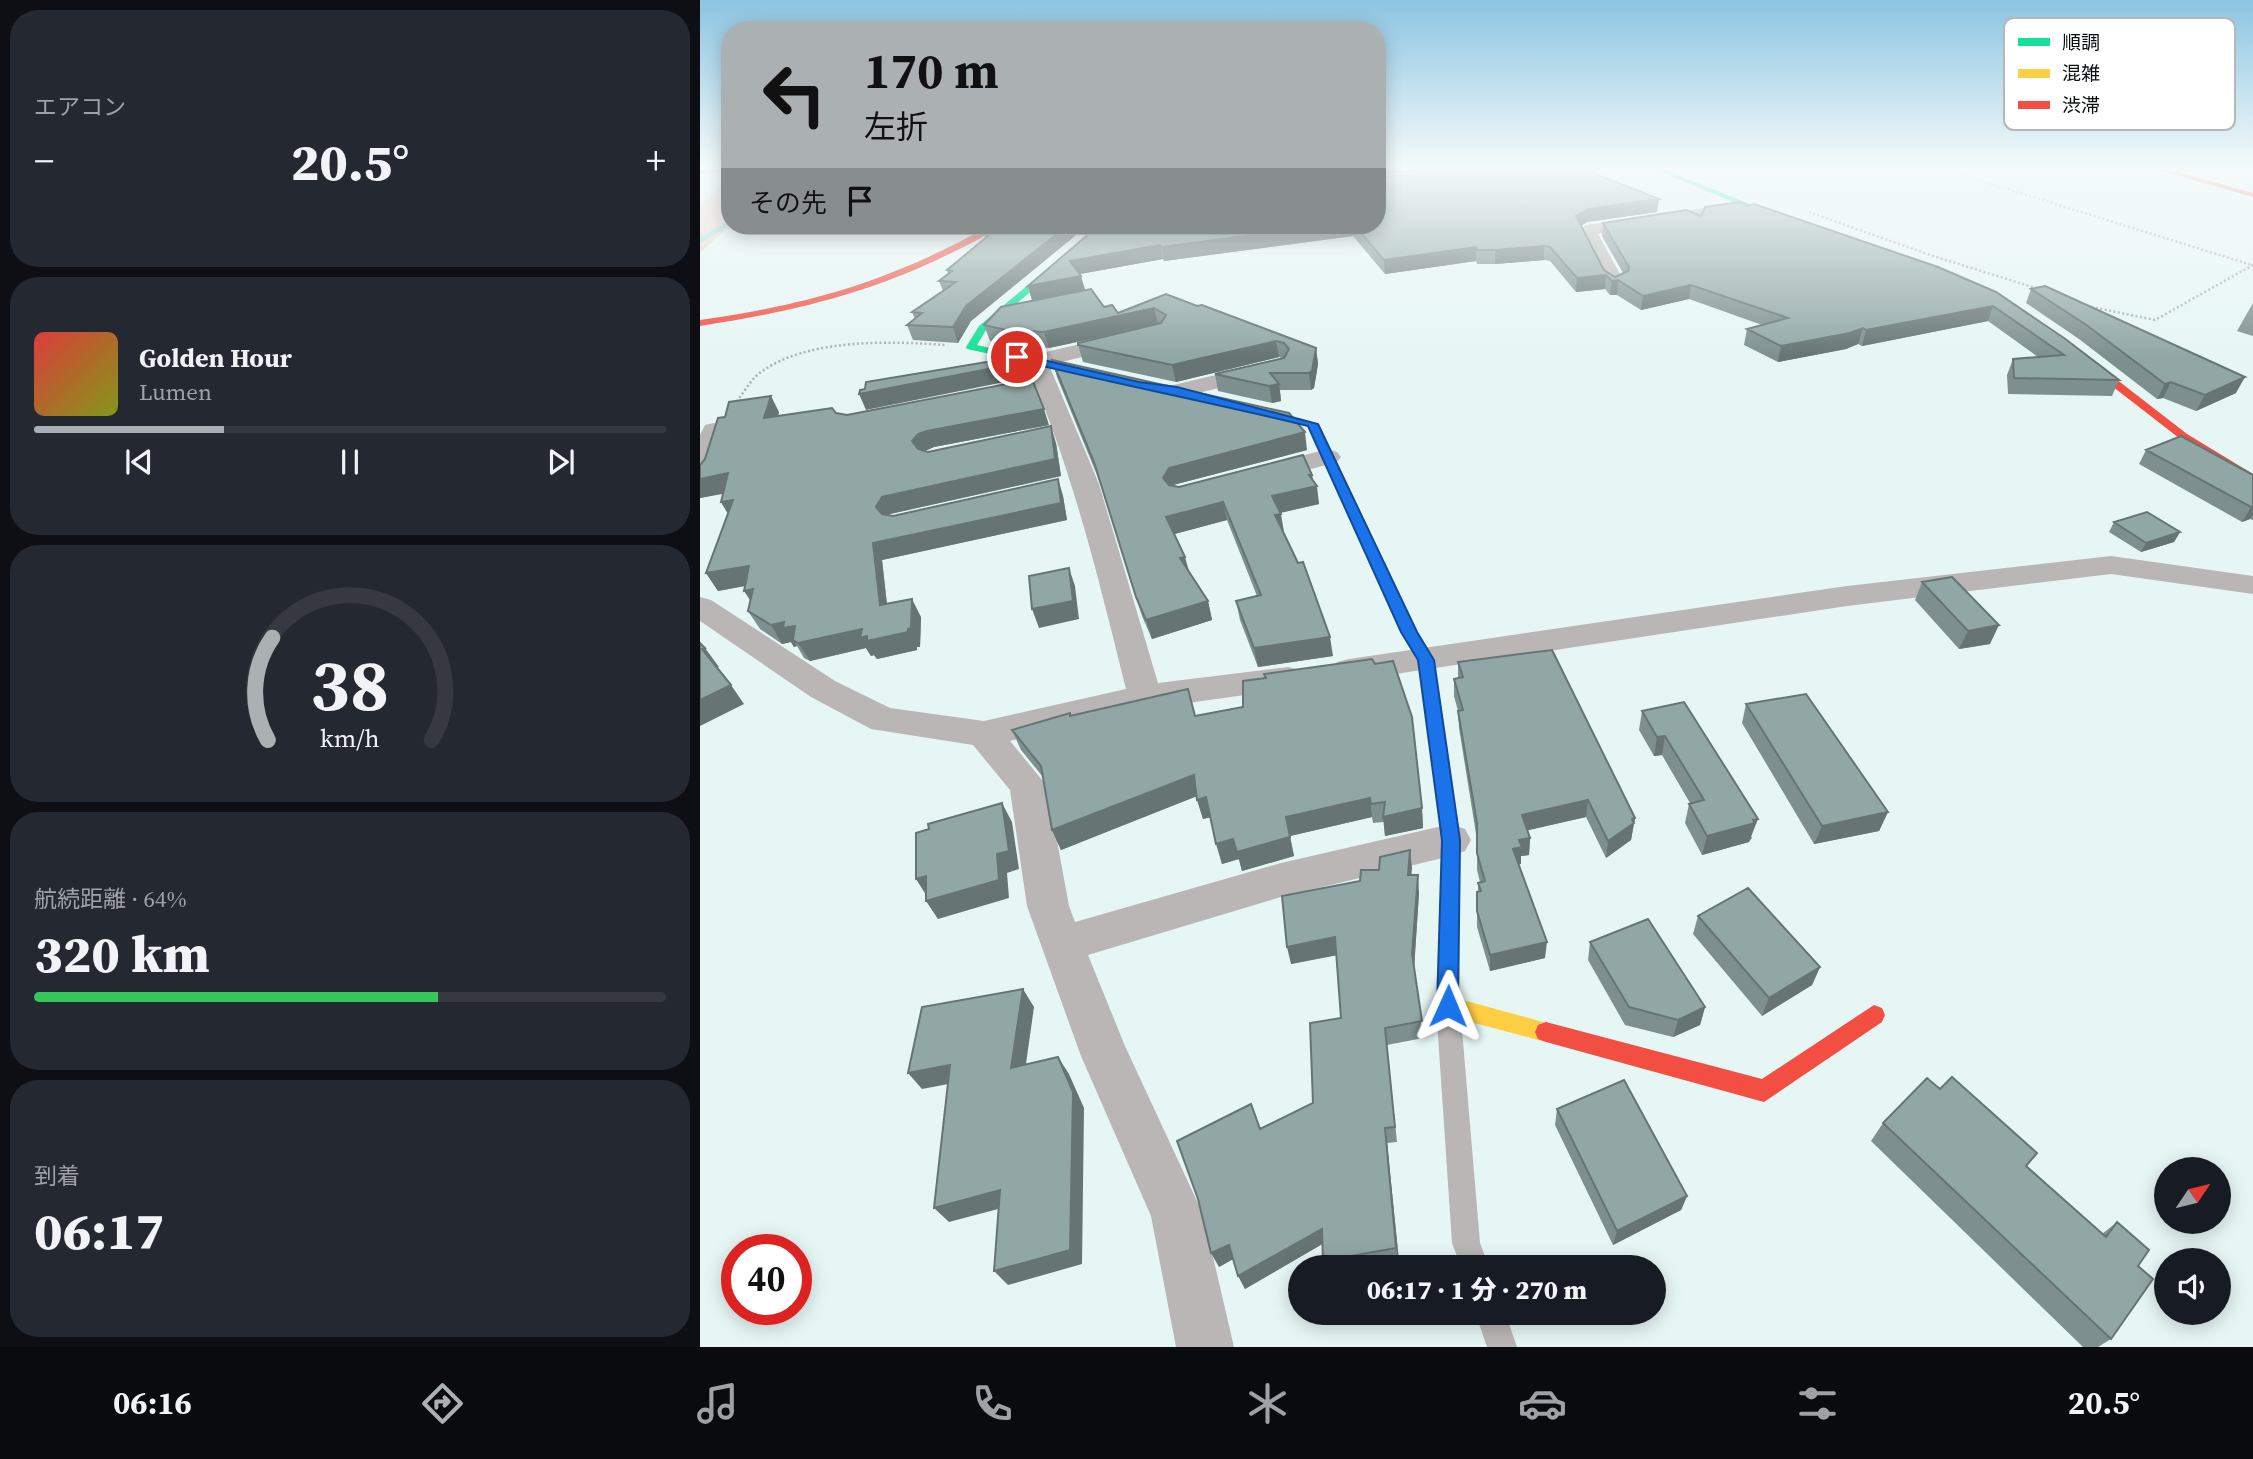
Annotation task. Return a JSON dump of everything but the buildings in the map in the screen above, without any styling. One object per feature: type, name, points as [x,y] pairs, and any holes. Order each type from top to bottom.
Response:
[{"type":"street","points":[[1587,231],[1615,283]]},
{"type":"street","points":[[700,323],[786,310],[841,297],[903,274],[978,235]]},
{"type":"street","points":[[1092,235],[982,328],[971,347],[1034,378],[1113,380]]},
{"type":"street","points":[[1117,235],[1121,240],[1154,235]]},
{"type":"street","points":[[996,316],[1034,309]]},
{"type":"street","points":[[1034,378],[1143,336]]},
{"type":"street","points":[[2059,340],[2183,436],[2253,479]]},
{"type":"street","points":[[1170,390],[1278,367]]},
{"type":"street","points":[[1034,378],[1145,697]]},
{"type":"street","points":[[1170,390],[1312,424],[1409,632],[1426,660],[1451,840],[1448,1006],[1764,1091],[1874,1015]]},
{"type":"street","points":[[700,475],[714,430]]},
{"type":"street","points":[[1236,481],[1328,457]]},
{"type":"street","points":[[700,607],[823,689],[883,720],[984,734],[1145,697],[1426,660],[1847,596],[2111,565],[2253,585]]},
{"type":"street","points":[[984,734],[1028,786],[1048,906],[1105,1056],[1177,1214],[1205,1347]]},
{"type":"street","points":[[1063,944],[1281,880],[1451,840]]},
{"type":"lane","points":[[1448,1006],[1466,1243],[1470,1255]]},
{"type":"lane","points":[[1494,1325],[1502,1347]]},
{"type":"path","points":[[1861,231],[2050,293]]},
{"type":"path","points":[[2142,231],[2253,265]]},
{"type":"path","points":[[2087,306],[2155,320],[2253,265]]},
{"type":"path","points":[[714,430],[759,373],[776,362],[793,356],[869,342],[906,341],[971,347]]},
{"type":"shaded area","points":[[700,231],[721,231],[721,233],[700,253]]},
{"type":"waterway","points":[[700,240],[716,231]]},
{"type":"traffic: fast","points":[[1092,235],[982,328],[971,347],[1103,377]]},
{"type":"traffic: slow","points":[[1441,766],[1451,840],[1448,1006],[1546,1032]]},
{"type":"traffic: jam","points":[[700,323],[781,310],[853,291],[922,264],[978,235]]},
{"type":"traffic: jam","points":[[2076,353],[2183,436],[2253,479]]},
{"type":"traffic: jam","points":[[1244,408],[1313,424],[1409,632],[1426,660],[1441,766]]},
{"type":"traffic: jam","points":[[1546,1032],[1764,1091],[1874,1015]]},
{"type":"route","points":[[1017,357],[1139,386],[1177,391],[1312,424],[1409,632],[1426,660],[1451,840],[1448,1006]]}]
